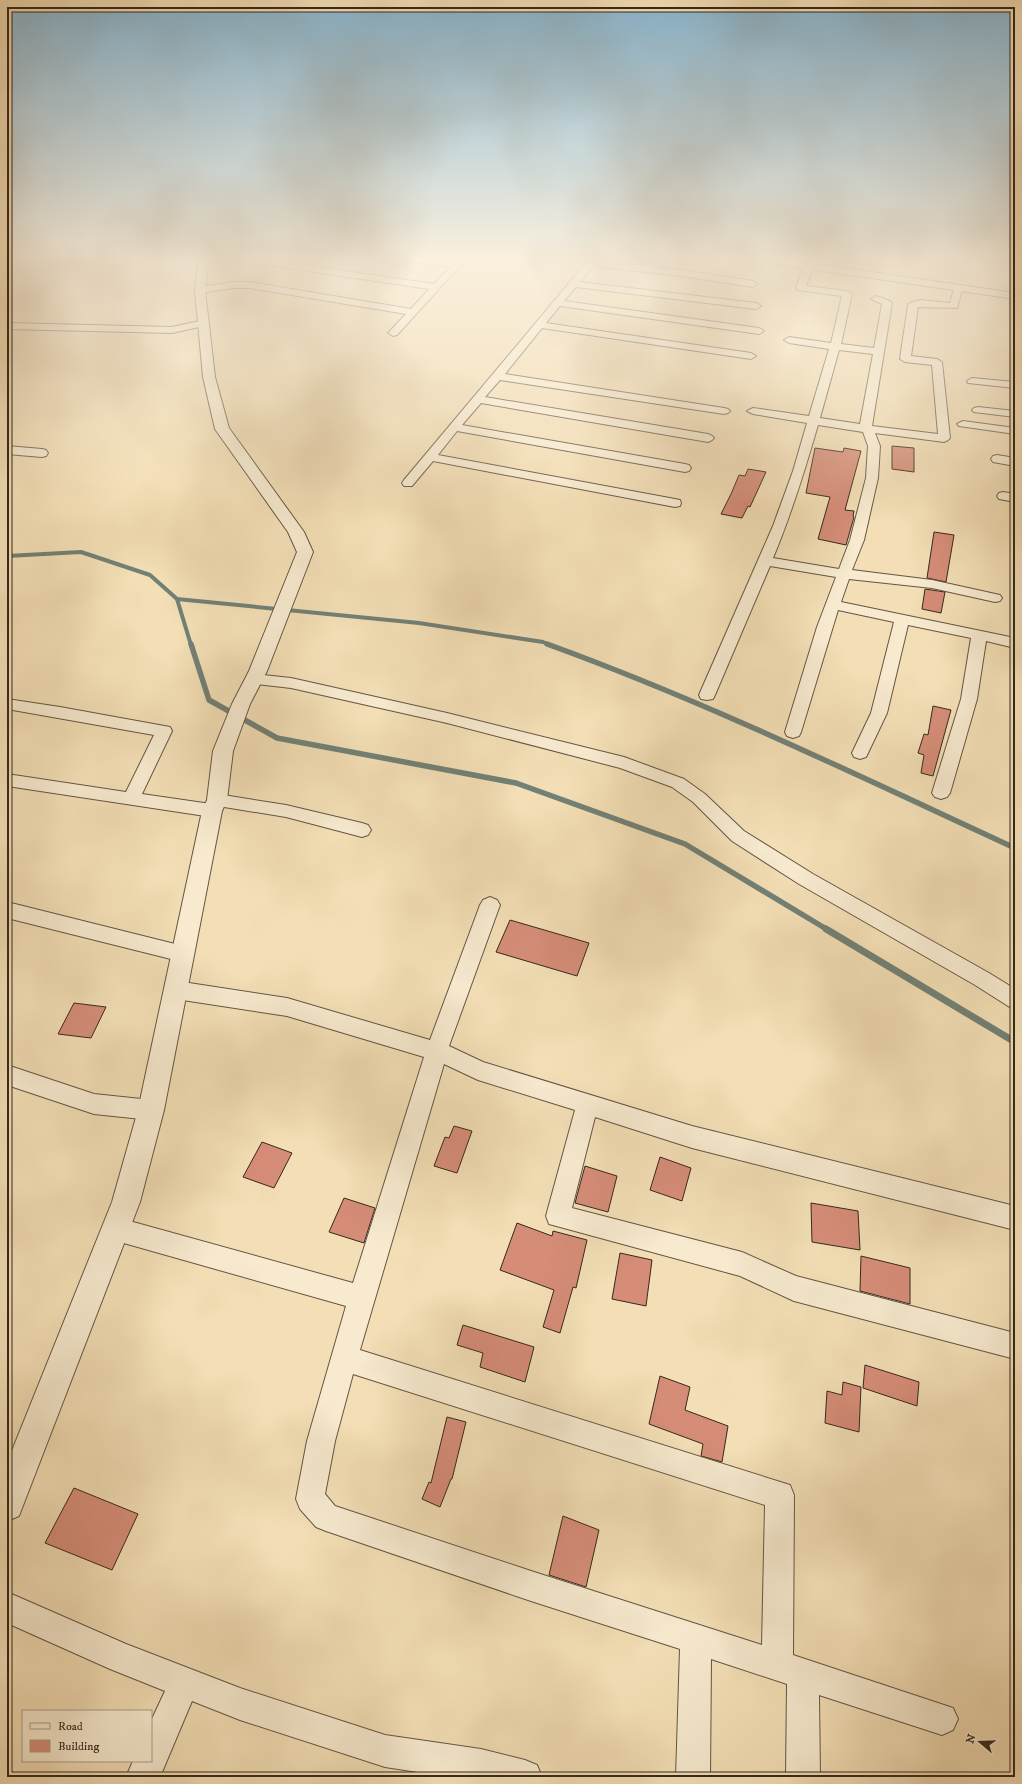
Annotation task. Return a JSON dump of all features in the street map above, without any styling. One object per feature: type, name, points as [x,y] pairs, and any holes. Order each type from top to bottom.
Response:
[{"type":"street","points":[[7,1504],[126,1202],[151,1110],[214,805],[223,751],[241,704],[254,679],[305,552],[296,532],[222,429],[209,377],[206,340]]},
{"type":"street","points":[[408,483],[527,340]]},
{"type":"street","points":[[644,340],[751,356]]},
{"type":"street","points":[[792,340],[878,352]]},
{"type":"street","points":[[706,695],[780,526],[837,340]]},
{"type":"street","points":[[793,732],[832,604],[857,540],[872,478],[874,446],[866,425],[880,340]]},
{"type":"street","points":[[752,411],[867,429],[944,438],[937,362],[905,359],[908,340]]},
{"type":"street","points":[[498,376],[724,411]]},
{"type":"street","points":[[972,380],[1015,386]]},
{"type":"street","points":[[478,399],[708,438]]},
{"type":"street","points":[[978,410],[1015,414]]},
{"type":"street","points":[[963,424],[1015,431]]},
{"type":"street","points":[[455,427],[685,468]]},
{"type":"street","points":[[7,450],[42,453]]},
{"type":"street","points":[[430,456],[675,503]]},
{"type":"street","points":[[997,459],[1015,462]]},
{"type":"street","points":[[764,561],[844,574],[874,576],[932,584],[995,598]]},
{"type":"street","points":[[832,604],[1015,643]]},
{"type":"street","points":[[860,754],[879,713],[902,619]]},
{"type":"street","points":[[941,793],[969,699],[980,636]]},
{"type":"street","points":[[254,679],[290,683],[447,718],[624,763],[678,783],[699,798],[738,836],[806,879],[1015,1000]]},
{"type":"street","points":[[7,704],[60,712],[164,732],[131,799]]},
{"type":"street","points":[[7,780],[131,799],[286,811],[362,830]]},
{"type":"street","points":[[490,905],[437,1051],[361,1298],[321,1441],[310,1499],[326,1517],[531,1586],[942,1719]]},
{"type":"street","points":[[7,910],[183,954]]},
{"type":"street","points":[[176,990],[286,1007],[437,1051],[478,1070],[587,1106],[692,1137],[1015,1218]]},
{"type":"street","points":[[7,1075],[94,1104],[151,1110]]},
{"type":"street","points":[[587,1106],[558,1216],[742,1264],[794,1288],[1015,1346]]},
{"type":"street","points":[[115,1229],[361,1298]]},
{"type":"street","points":[[344,1358],[780,1495],[790,1670],[803,1777]]},
{"type":"street","points":[[7,1608],[121,1658],[240,1704],[385,1751],[480,1765],[525,1777]]},
{"type":"street","points":[[693,1777],[696,1639]]},
{"type":"street","points":[[152,1758],[184,1683]]},
{"type":"street","points":[[143,1777],[150,1762]]},
{"type":"building","points":[[892,446],[914,448],[914,472],[892,469]]},
{"type":"building","points":[[815,448],[843,452],[844,448],[861,451],[845,510],[854,511],[854,517],[846,545],[818,539],[830,497],[806,493]]},
{"type":"building","points":[[748,469],[766,472],[750,507],[748,506],[742,518],[721,514],[739,475],[745,476]]},
{"type":"building","points":[[934,532],[954,535],[946,582],[927,578]]},
{"type":"building","points":[[925,589],[945,592],[941,613],[922,609]]},
{"type":"building","points":[[933,706],[951,710],[933,776],[921,773],[924,755],[918,753],[924,734],[928,735]]},
{"type":"building","points":[[510,920],[589,943],[577,976],[496,952]]},
{"type":"building","points":[[74,1003],[106,1007],[91,1038],[58,1034]]},
{"type":"building","points":[[454,1126],[472,1131],[457,1173],[434,1166],[445,1137],[449,1138]]},
{"type":"building","points":[[262,1142],[292,1153],[274,1188],[243,1177]]},
{"type":"building","points":[[660,1157],[691,1168],[682,1201],[650,1190]]},
{"type":"building","points":[[585,1166],[617,1176],[608,1212],[575,1203]]},
{"type":"building","points":[[344,1198],[375,1208],[364,1243],[329,1232]]},
{"type":"building","points":[[811,1203],[858,1211],[860,1250],[812,1242]]},
{"type":"building","points":[[517,1223],[552,1236],[553,1231],[587,1240],[576,1288],[573,1287],[560,1333],[543,1327],[554,1290],[500,1270]]},
{"type":"building","points":[[620,1253],[652,1260],[646,1306],[612,1299]]},
{"type":"building","points":[[861,1256],[910,1268],[910,1304],[860,1291]]},
{"type":"building","points":[[463,1325],[534,1347],[525,1382],[480,1367],[483,1353],[457,1345]]},
{"type":"building","points":[[865,1365],[919,1382],[917,1406],[863,1388]]},
{"type":"building","points":[[660,1376],[690,1387],[685,1410],[728,1426],[722,1462],[701,1456],[703,1444],[649,1424]]},
{"type":"building","points":[[843,1382],[861,1387],[859,1432],[825,1423],[827,1391],[842,1395]]},
{"type":"building","points":[[447,1417],[466,1422],[452,1479],[440,1507],[422,1499],[429,1482],[431,1483]]},
{"type":"building","points":[[74,1488],[138,1514],[112,1570],[45,1543]]},
{"type":"building","points":[[563,1516],[599,1530],[586,1587],[549,1575]]},
{"type":"waterway","points":[[7,556],[81,552],[150,575],[177,599]]},
{"type":"waterway","points":[[177,599],[419,623],[543,642],[550,645]]},
{"type":"waterway","points":[[177,599],[191,645]]},
{"type":"waterway","points":[[191,644],[209,700],[277,738],[516,783],[685,844],[828,930]]},
{"type":"waterway","points":[[547,644],[666,690],[725,715],[1015,848]]},
{"type":"waterway","points":[[826,929],[1015,1042]]}]
